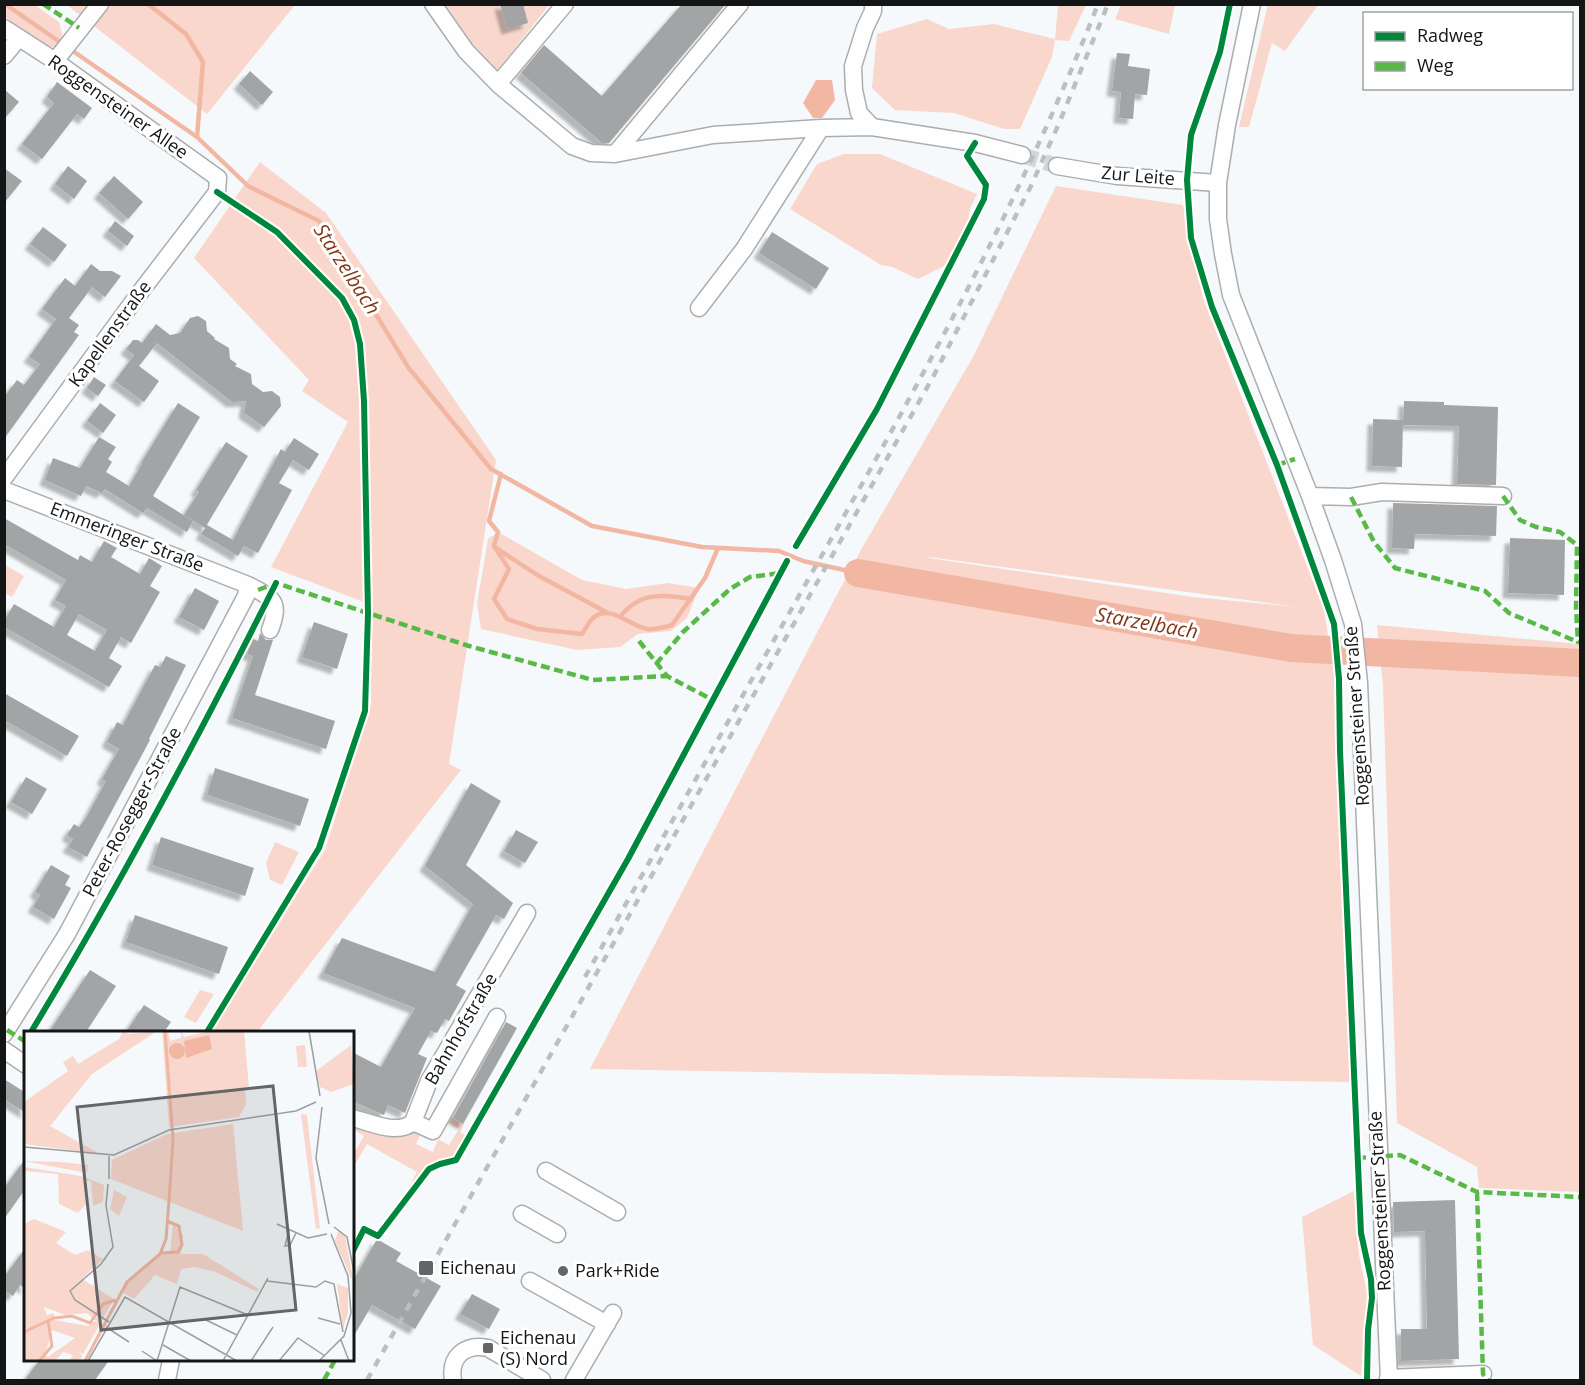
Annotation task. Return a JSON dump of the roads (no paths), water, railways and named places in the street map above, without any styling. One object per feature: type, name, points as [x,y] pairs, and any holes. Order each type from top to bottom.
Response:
[{"type":"street","points":[[57,58],[100,4]]},
{"type":"street","points":[[433,4],[466,51],[498,84],[572,146],[591,153],[615,154],[713,135],[872,127],[975,143],[1022,155]]},
{"type":"street","points":[[498,84],[565,4]]},
{"type":"street","points":[[615,154],[741,4]]},
{"type":"street","points":[[872,127],[859,114],[854,90],[853,66],[873,10],[873,4]]},
{"type":"street","name":"Roggensteiner Straße","points":[[1252,4],[1227,125],[1218,183],[1218,219],[1231,295],[1310,496],[1353,624],[1359,683],[1388,1379]]},
{"type":"street","name":"Roggensteiner Allee","points":[[4,28],[57,58],[218,178],[217,192]]},
{"type":"street","points":[[4,56],[20,38]]},
{"type":"street","points":[[699,308],[744,249],[821,128]]},
{"type":"street","name":"Zur Leite","points":[[1057,166],[1117,176],[1218,183]]},
{"type":"street","name":"Kapellenstraße","points":[[4,478],[138,295],[217,192]]},
{"type":"street","name":"Emmeringer Straße","points":[[4,490],[114,539],[249,585],[273,600],[275,615],[270,630]]},
{"type":"street","points":[[1310,496],[1352,497],[1382,492],[1503,496]]},
{"type":"street","name":"Peter-Rosegger-Straße","points":[[4,1034],[67,934],[225,637],[246,596],[249,585]]},
{"type":"street","name":"Bahnhofstraße","points":[[413,1122],[429,1081],[527,913]]},
{"type":"street","points":[[354,1118],[400,1129],[413,1122],[433,1131],[496,1017]]},
{"type":"street","points":[[451,1044],[474,1057]]},
{"type":"street","points":[[4,1050],[24,1064]]},
{"type":"street","points":[[546,1171],[617,1212]]},
{"type":"street","points":[[522,1214],[557,1234]]},
{"type":"street","points":[[530,1281],[610,1319],[574,1380]]},
{"type":"street","points":[[453,1380],[452,1371],[457,1356],[469,1348],[480,1346],[488,1348],[542,1380]]},
{"type":"street","points":[[1388,1379],[1483,1374]]},
{"type":"waterway","name":"Starzelbach","points":[[5,4],[197,137],[248,186],[319,221],[408,367],[491,469],[592,526],[702,547],[779,551],[803,561],[858,573]]},
{"type":"waterway","points":[[148,4],[186,34],[203,62],[197,137]]},
{"type":"waterway","name":"Starzelbach","points":[[501,474],[489,521],[498,532],[494,546],[509,569],[494,599],[507,619],[537,629],[582,634],[593,618],[607,613],[648,629],[672,625],[705,578],[718,548]]},
{"type":"waterway","name":"Starzelbach","points":[[496,548],[539,576],[608,613]]},
{"type":"waterway","name":"Starzelbach","points":[[858,573],[1291,648],[1580,663]]},
{"type":"waterway","name":"Starzelbach","points":[[621,616],[628,608],[644,599],[662,596],[691,599]]},
{"type":"tunnel","points":[[1022,155],[1057,166]]},
{"type":"railway","points":[[585,977],[863,482],[972,281],[1038,144],[1098,4]]},
{"type":"railway","points":[[367,1380],[933,377],[1031,186],[1108,4]]},
{"type":"place","name":"Eichenau","points":[[426,1268]]},
{"type":"place","name":"Park+Ride","points":[[563,1271]]},
{"type":"place","name":"Eichenau (S) Nord","points":[[488,1348]]}]
